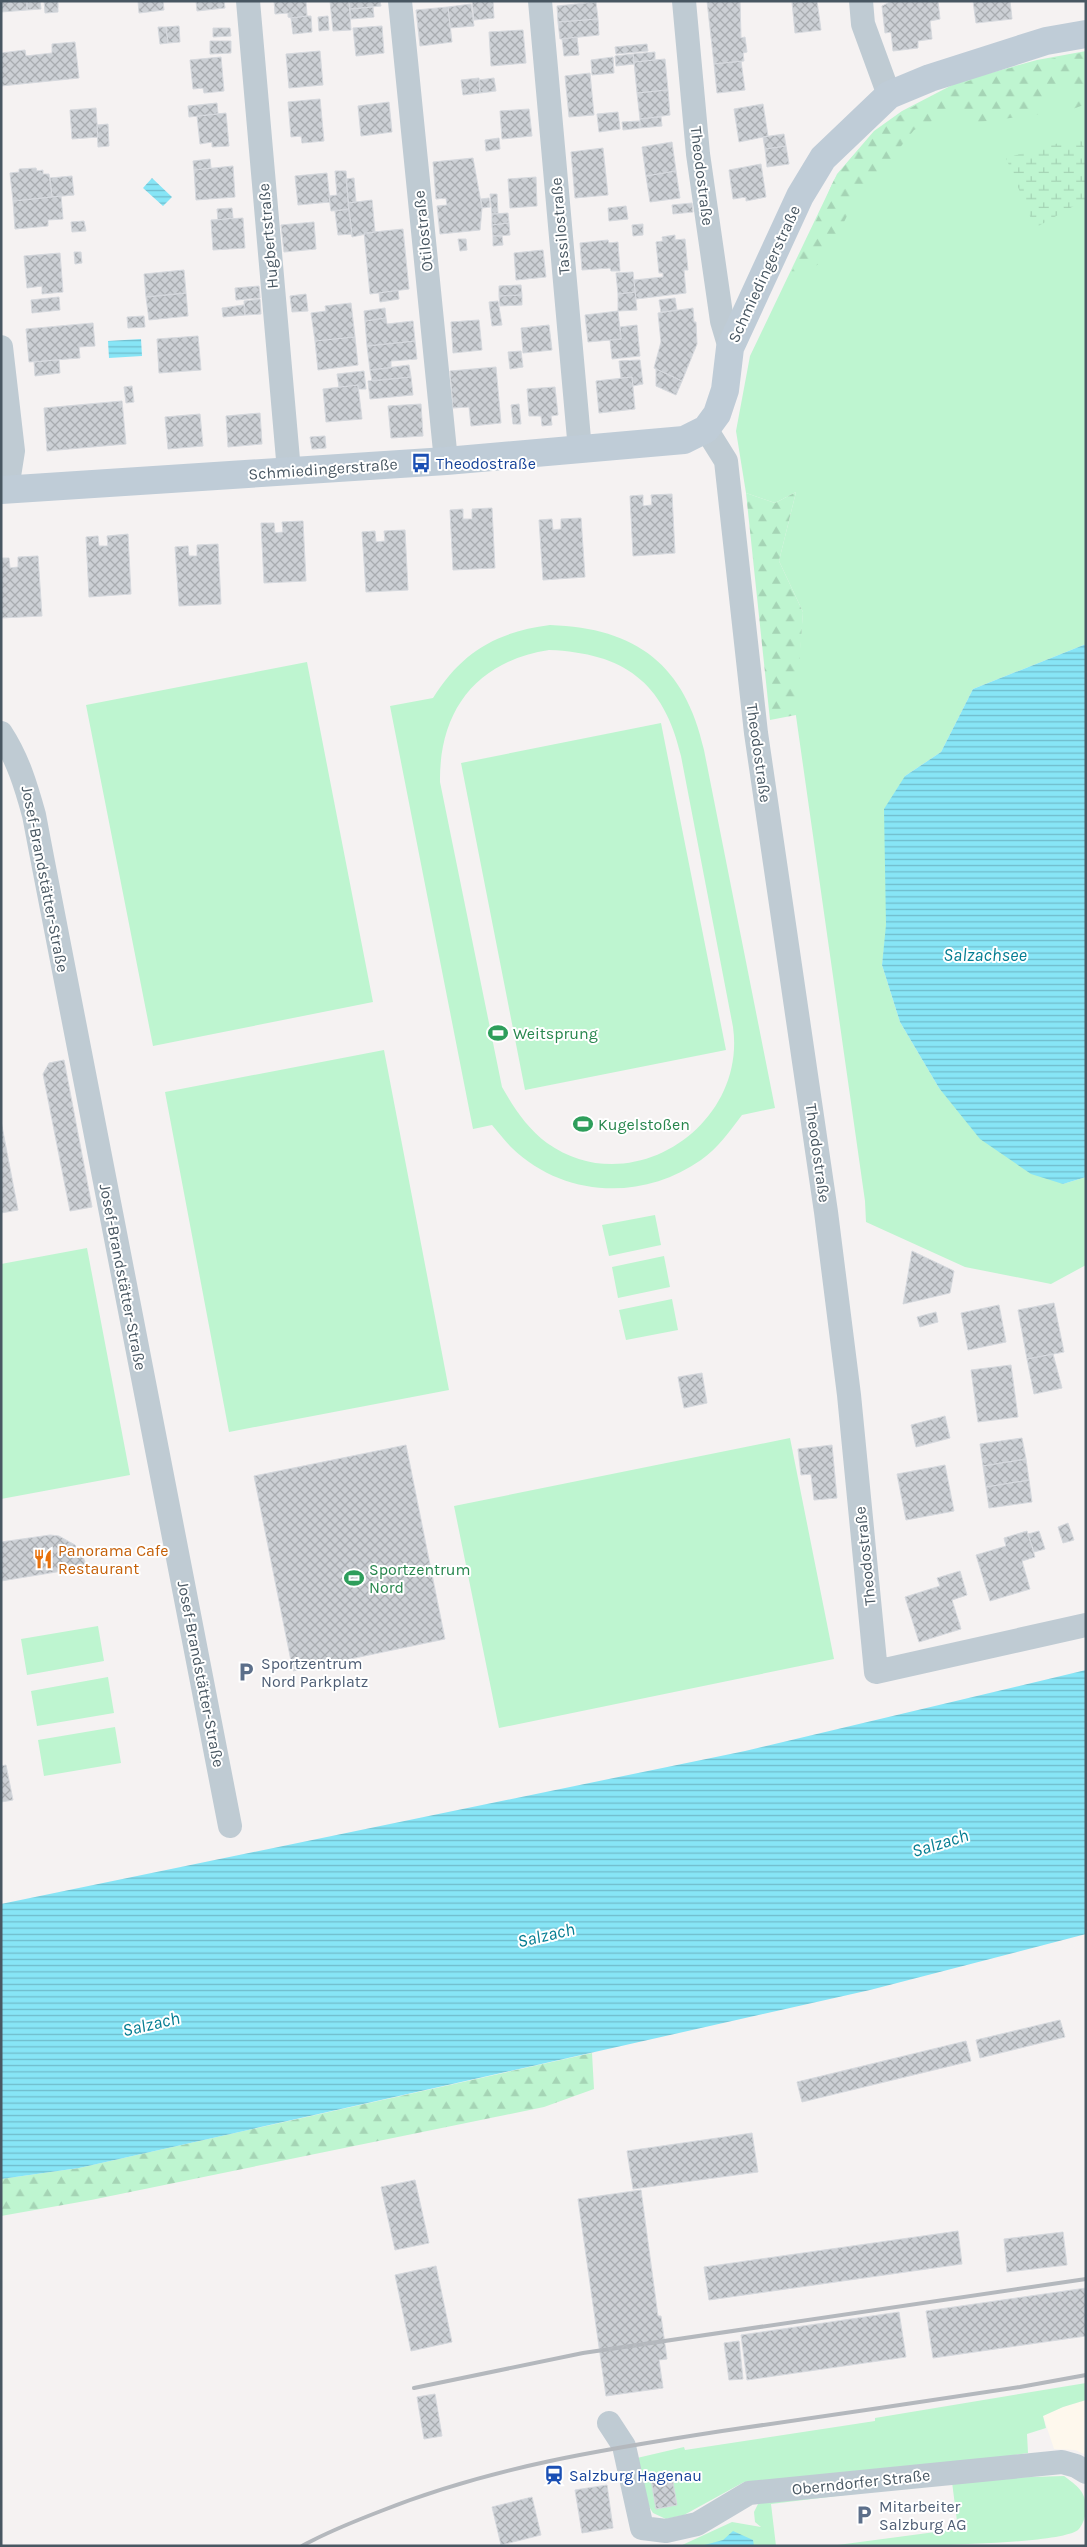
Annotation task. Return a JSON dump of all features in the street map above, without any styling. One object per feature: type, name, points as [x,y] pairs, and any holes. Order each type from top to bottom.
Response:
[{"type":"street","name":"Hugbertstraße","points":[[248,1],[289,471]]},
{"type":"street","name":"Otilostraße","points":[[400,1],[446,461]]},
{"type":"street","name":"Tassilostraße","points":[[540,1],[580,450]]},
{"type":"street","name":"Theodostraße","points":[[684,1],[698,154],[722,321],[730,348]]},
{"type":"street","points":[[861,1],[863,24],[889,96]]},
{"type":"street","name":"Schmiedingerstraße","points":[[4,490],[446,461],[684,440],[706,429],[717,414],[725,390],[730,348],[800,196],[823,158],[889,96],[930,78],[1046,42],[1086,34]]},
{"type":"street","points":[[1,347],[13,451],[4,490]]},
{"type":"street","name":"Theodostraße","points":[[706,429],[726,461],[756,733],[826,1212],[849,1395],[876,1672],[1086,1625]]},
{"type":"street","name":"Josef-Brandstätter-Straße","points":[[1,733],[10,747],[25,780],[34,815],[110,1214],[176,1536],[230,1826]]},
{"type":"street","name":"Oberndorfer Straße","points":[[609,2424],[624,2446],[642,2528],[666,2531],[697,2524],[749,2493],[1062,2462],[1076,2466],[1086,2472]]},
{"type":"shaded area","points":[[1086,2400],[1086,2455],[1075,2450],[1054,2449],[1043,2416]]},
{"type":"green space","points":[[1086,51],[1086,644],[973,689],[941,752],[905,776],[882,965],[900,1022],[939,1088],[1063,1184],[1086,1177],[1086,1265],[1051,1284],[965,1267],[866,1222],[865,1201],[795,709],[803,612],[779,561],[796,492],[775,503],[746,493],[736,431],[750,356],[837,174],[874,131],[902,111],[958,82],[1037,60]]},
{"type":"green space","points":[[1086,52],[1086,104],[1073,109],[1071,79],[1060,84],[1040,114],[972,123],[953,111],[914,130],[850,210],[825,260],[794,279],[791,273],[834,180],[863,145],[890,122],[919,103],[949,88],[1015,67]]},
{"type":"green space","points":[[1080,137],[1086,153],[1086,199],[1035,228],[1006,158]]},
{"type":"green space","points":[[796,492],[779,561],[803,612],[796,715],[770,720],[746,493],[775,503]]},
{"type":"green space","points":[[550,625],[581,628],[608,634],[632,643],[652,657],[670,674],[684,695],[695,720],[704,750],[775,1108],[742,1115],[713,1150],[701,1160],[678,1173],[654,1182],[629,1187],[604,1188],[579,1185],[555,1177],[533,1165],[512,1148],[492,1125],[473,1129],[390,706],[433,698],[456,668],[482,647],[497,639],[531,628]],"holes":[[[549,650],[576,652],[599,657],[619,665],[637,676],[652,691],[664,709],[674,730],[681,756],[733,1027],[732,1063],[722,1095],[702,1123],[677,1145],[646,1159],[613,1164],[580,1159],[547,1143],[533,1131],[502,1087],[440,782],[441,756],[446,733],[455,711],[467,693],[501,665],[524,656]]]},
{"type":"green space","points":[[307,662],[373,1002],[153,1046],[86,705]]},
{"type":"green space","points":[[661,723],[726,1050],[525,1090],[461,763]]},
{"type":"green space","points":[[384,1050],[449,1390],[229,1432],[165,1092]]},
{"type":"green space","points":[[655,1215],[661,1245],[609,1256],[602,1225]]},
{"type":"green space","points":[[87,1248],[130,1475],[1,1499],[1,1264]]},
{"type":"green space","points":[[664,1256],[670,1287],[618,1298],[612,1267]]},
{"type":"green space","points":[[672,1299],[678,1330],[626,1340],[619,1310]]},
{"type":"green space","points":[[790,1438],[834,1659],[499,1728],[454,1506]]},
{"type":"green space","points":[[98,1626],[104,1661],[27,1675],[21,1639]]},
{"type":"green space","points":[[108,1677],[114,1713],[37,1726],[31,1691]]},
{"type":"green space","points":[[115,1727],[121,1763],[44,1776],[38,1740]]},
{"type":"green space","points":[[592,2053],[594,2089],[544,2107],[91,2200],[1,2216],[1,2179],[79,2168]]},
{"type":"green space","points":[[1086,2383],[1086,2400],[1043,2416],[1046,2428],[1027,2434],[1028,2453],[957,2464],[744,2482],[684,2515],[666,2519],[653,2513],[645,2500],[637,2458],[684,2447],[685,2450],[875,2421],[875,2418]]},
{"type":"green space","points":[[1064,2476],[1077,2486],[1082,2493],[1086,2509],[1084,2520],[1078,2530],[1062,2536],[1000,2543],[830,2546],[958,2529],[952,2482],[771,2504],[776,2546],[680,2546],[732,2522],[761,2527],[755,2522],[754,2512],[758,2504],[770,2501],[961,2479]]},
{"type":"water","points":[[152,178],[172,197],[163,206],[143,188]]},
{"type":"water","points":[[141,339],[142,356],[109,358],[108,341]]},
{"type":"water","name":"Salzachsee","points":[[1086,644],[1086,1177],[1063,1184],[1031,1174],[980,1139],[939,1088],[900,1022],[882,965],[886,925],[884,809],[905,776],[941,752],[973,689]]},
{"type":"water","name":"Salzach","points":[[1086,1670],[1086,1934],[870,1990],[79,2168],[1,2179],[1,1904],[745,1751]]},
{"type":"water","points":[[733,2531],[753,2540],[754,2546],[701,2546],[723,2540]]},
{"type":"building","points":[[1,1],[27,1],[27,10],[1,12]]},
{"type":"building","points":[[27,1],[40,1],[41,9],[27,10]]},
{"type":"building","points":[[44,1],[58,1],[58,12],[45,13]]},
{"type":"building","points":[[138,1],[163,1],[164,10],[139,13]]},
{"type":"building","points":[[196,1],[224,1],[225,8],[197,11]]},
{"type":"building","points":[[274,1],[306,1],[307,16],[291,18],[288,17],[288,13],[275,14]]},
{"type":"building","points":[[330,1],[349,1],[351,30],[333,31]]},
{"type":"building","points":[[349,1],[380,1],[381,6],[350,9]]},
{"type":"building","points":[[472,1],[493,1],[494,18],[474,20]]},
{"type":"building","points":[[707,1],[740,1],[741,38],[745,37],[747,52],[743,53],[744,61],[714,64]]},
{"type":"building","points":[[817,1],[821,30],[795,33],[792,2]]},
{"type":"building","points":[[892,1],[938,1],[940,19],[930,21],[932,39],[918,41],[918,48],[893,51],[891,32],[885,33],[882,6]]},
{"type":"building","points":[[973,1],[1010,1],[1012,19],[976,23]]},
{"type":"building","points":[[596,2],[598,19],[558,22],[557,6]]},
{"type":"building","points":[[471,4],[474,26],[450,28],[448,7]]},
{"type":"building","points":[[373,7],[374,17],[351,19],[350,9]]},
{"type":"building","points":[[448,7],[452,42],[420,46],[416,10]]},
{"type":"building","points":[[311,16],[312,32],[293,34],[291,18]]},
{"type":"building","points":[[328,16],[329,30],[319,31],[318,17]]},
{"type":"building","points":[[598,19],[599,35],[560,39],[558,22]]},
{"type":"building","points":[[179,26],[180,42],[168,43],[166,27]]},
{"type":"building","points":[[382,26],[384,53],[356,56],[353,28]]},
{"type":"building","points":[[158,27],[166,27],[168,43],[160,44]]},
{"type":"building","points":[[213,28],[230,28],[231,36],[213,37]]},
{"type":"building","points":[[523,30],[526,63],[491,66],[489,32]]},
{"type":"building","points":[[577,37],[579,55],[564,56],[562,39]]},
{"type":"building","points":[[210,41],[231,41],[231,53],[210,54]]},
{"type":"building","points":[[75,42],[79,78],[1,86],[1,53],[25,50],[26,56],[52,53],[52,44]]},
{"type":"building","points":[[647,44],[648,51],[616,54],[615,47]]},
{"type":"building","points":[[320,51],[323,85],[289,88],[286,54]]},
{"type":"building","points":[[655,52],[655,60],[634,62],[633,54]]},
{"type":"building","points":[[633,54],[634,64],[616,66],[615,56]]},
{"type":"building","points":[[221,57],[224,91],[204,93],[203,88],[193,89],[190,60]]},
{"type":"building","points":[[613,57],[614,73],[592,75],[591,60]]},
{"type":"building","points":[[665,59],[668,90],[637,93],[634,62]]},
{"type":"building","points":[[741,61],[745,90],[717,93],[714,64]]},
{"type":"building","points":[[590,73],[594,115],[569,117],[565,76]]},
{"type":"building","points":[[479,78],[480,93],[463,95],[461,80]]},
{"type":"building","points":[[494,78],[496,91],[480,93],[479,80]]},
{"type":"building","points":[[668,90],[670,115],[640,119],[637,93]]},
{"type":"building","points":[[320,99],[324,141],[302,143],[301,136],[291,137],[288,102]]},
{"type":"building","points":[[389,102],[392,132],[361,136],[358,106]]},
{"type":"building","points":[[217,103],[218,114],[189,117],[188,106]]},
{"type":"building","points":[[763,104],[768,136],[739,142],[734,109]]},
{"type":"building","points":[[96,108],[98,137],[72,139],[70,110]]},
{"type":"building","points":[[529,109],[532,136],[502,139],[500,111]]},
{"type":"building","points":[[618,112],[620,129],[599,132],[597,114]]},
{"type":"building","points":[[226,113],[229,146],[212,147],[212,142],[200,144],[197,116]]},
{"type":"building","points":[[661,117],[662,126],[640,128],[640,119]]},
{"type":"building","points":[[640,121],[640,128],[623,130],[622,122]]},
{"type":"building","points":[[108,124],[109,146],[98,147],[97,125]]},
{"type":"building","points":[[784,134],[786,146],[765,149],[763,137]]},
{"type":"building","points":[[499,138],[500,149],[486,151],[485,140]]},
{"type":"building","points":[[672,142],[676,171],[646,176],[642,147]]},
{"type":"building","points":[[786,146],[789,164],[767,167],[765,149]]},
{"type":"building","points":[[603,148],[608,195],[575,198],[571,152]]},
{"type":"building","points":[[473,158],[482,208],[480,230],[440,234],[437,206],[447,205],[446,198],[436,199],[433,162]]},
{"type":"building","points":[[210,159],[211,168],[194,170],[193,161]]},
{"type":"building","points":[[761,164],[766,197],[746,201],[746,197],[733,199],[729,170]]},
{"type":"building","points":[[233,166],[235,197],[196,200],[194,170]]},
{"type":"building","points":[[36,168],[37,171],[43,170],[43,174],[49,174],[52,197],[13,201],[10,173],[19,172],[19,169]]},
{"type":"building","points":[[335,171],[346,171],[349,209],[331,211],[329,196],[337,195]]},
{"type":"building","points":[[676,171],[680,198],[650,202],[646,176]]},
{"type":"building","points":[[327,173],[330,202],[298,205],[295,176]]},
{"type":"building","points":[[72,176],[74,195],[52,197],[50,178]]},
{"type":"building","points":[[536,177],[537,206],[510,208],[508,179]]},
{"type":"building","points":[[354,178],[356,202],[348,203],[346,179]]},
{"type":"building","points":[[490,194],[497,194],[498,214],[492,214]]},
{"type":"building","points":[[61,196],[63,219],[48,220],[48,226],[15,229],[13,201]]},
{"type":"building","points":[[489,198],[490,207],[482,208],[481,199]]},
{"type":"building","points":[[372,200],[375,232],[352,237],[348,203]]},
{"type":"building","points":[[692,203],[693,212],[673,214],[672,205]]},
{"type":"building","points":[[626,206],[628,219],[609,221],[608,208]]},
{"type":"building","points":[[232,208],[233,218],[218,220],[217,209]]},
{"type":"building","points":[[349,209],[352,234],[338,235],[335,211]]},
{"type":"building","points":[[508,213],[509,223],[492,225],[492,214]]},
{"type":"building","points":[[243,218],[245,248],[213,250],[211,220]]},
{"type":"building","points":[[84,221],[86,231],[72,232],[71,222]]},
{"type":"building","points":[[314,222],[316,249],[284,252],[281,225]]},
{"type":"building","points":[[509,223],[510,235],[493,236],[492,225]]},
{"type":"building","points":[[643,224],[643,235],[633,236],[632,225]]},
{"type":"building","points":[[403,229],[409,289],[370,294],[364,233]]},
{"type":"building","points":[[675,235],[675,240],[685,239],[688,270],[684,270],[686,293],[636,299],[634,280],[663,277],[663,273],[659,273],[656,242],[663,241],[662,237]]},
{"type":"building","points":[[493,236],[502,236],[503,245],[493,246]]},
{"type":"building","points":[[458,239],[466,239],[467,250],[460,251]]},
{"type":"building","points":[[608,240],[609,243],[618,242],[620,271],[611,271],[610,268],[582,270],[580,243]]},
{"type":"building","points":[[543,250],[546,277],[516,280],[514,253]]},
{"type":"building","points":[[74,252],[81,252],[82,263],[75,264]]},
{"type":"building","points":[[60,253],[63,292],[42,294],[42,286],[27,288],[24,256]]},
{"type":"building","points":[[184,270],[186,293],[146,297],[144,274]]},
{"type":"building","points":[[633,272],[635,292],[618,294],[616,273]]},
{"type":"building","points":[[521,285],[522,295],[499,296],[499,286]]},
{"type":"building","points":[[259,286],[260,298],[236,300],[235,288]]},
{"type":"building","points":[[398,290],[399,299],[380,302],[379,293]]},
{"type":"building","points":[[635,292],[637,310],[618,311],[618,294]]},
{"type":"building","points":[[186,293],[188,316],[149,320],[146,297]]},
{"type":"building","points":[[306,294],[308,311],[292,312],[290,296]]},
{"type":"building","points":[[522,295],[522,305],[500,306],[499,296]]},
{"type":"building","points":[[59,297],[60,310],[32,313],[31,300]]},
{"type":"building","points":[[675,298],[677,310],[661,312],[659,300]]},
{"type":"building","points":[[260,299],[261,314],[245,315],[244,301]]},
{"type":"building","points":[[498,301],[502,325],[492,326],[489,302]]},
{"type":"building","points":[[351,303],[355,337],[315,341],[311,313],[326,311],[325,306]]},
{"type":"building","points":[[244,305],[245,315],[223,317],[222,308]]},
{"type":"building","points":[[385,308],[386,318],[365,321],[364,311]]},
{"type":"building","points":[[693,308],[697,344],[682,381],[654,368],[661,342],[658,313]]},
{"type":"building","points":[[618,311],[621,339],[588,342],[585,315]]},
{"type":"building","points":[[144,316],[145,327],[128,328],[127,317]]},
{"type":"building","points":[[386,318],[387,324],[413,321],[415,341],[367,346],[365,321]]},
{"type":"building","points":[[479,320],[482,350],[453,353],[451,322]]},
{"type":"building","points":[[93,323],[95,346],[79,347],[80,358],[29,362],[26,329]]},
{"type":"building","points":[[549,325],[552,350],[523,353],[521,328]]},
{"type":"building","points":[[637,325],[640,356],[612,359],[610,340],[621,339],[620,327]]},
{"type":"building","points":[[198,336],[201,370],[159,373],[157,339]]},
{"type":"building","points":[[355,337],[358,365],[318,370],[315,341]]},
{"type":"building","points":[[415,341],[417,359],[391,361],[391,368],[370,370],[367,346]]},
{"type":"building","points":[[521,351],[523,367],[510,369],[508,352]]},
{"type":"building","points":[[59,360],[60,373],[35,376],[34,362]]},
{"type":"building","points":[[640,360],[643,384],[633,386],[632,377],[621,378],[619,361]]},
{"type":"building","points":[[409,365],[411,377],[372,381],[370,370]]},
{"type":"building","points":[[496,367],[501,423],[471,426],[469,407],[453,408],[450,371]]},
{"type":"building","points":[[656,369],[682,381],[676,395],[656,386]]},
{"type":"building","points":[[364,371],[366,389],[358,389],[358,385],[339,387],[337,374]]},
{"type":"building","points":[[411,377],[413,395],[370,399],[368,381]]},
{"type":"building","points":[[632,377],[635,409],[599,413],[596,381]]},
{"type":"building","points":[[358,385],[362,419],[326,422],[323,389]]},
{"type":"building","points":[[132,386],[134,402],[126,403],[124,387]]},
{"type":"building","points":[[555,387],[558,415],[551,416],[552,425],[542,426],[541,416],[529,416],[527,389]]},
{"type":"building","points":[[122,401],[126,444],[47,451],[44,408]]},
{"type":"building","points":[[421,404],[423,436],[391,438],[388,406]]},
{"type":"building","points":[[519,404],[521,424],[513,424],[511,405]]},
{"type":"building","points":[[260,413],[262,444],[228,447],[226,416]]},
{"type":"building","points":[[200,414],[203,446],[168,449],[165,417]]},
{"type":"building","points":[[325,436],[326,448],[312,449],[310,437]]},
{"type":"building","points":[[672,494],[675,553],[633,556],[630,496],[643,495],[643,506],[652,505],[651,495]]},
{"type":"building","points":[[492,508],[495,568],[453,570],[450,510],[463,509],[463,519],[472,519],[472,509]]},
{"type":"building","points":[[581,518],[585,577],[543,580],[539,520],[552,519],[553,530],[561,529],[561,519]]},
{"type":"building","points":[[303,521],[306,581],[264,583],[261,523],[274,523],[275,533],[283,532],[282,522]]},
{"type":"building","points":[[405,530],[408,590],[366,592],[362,532],[375,531],[376,542],[385,541],[384,531]]},
{"type":"building","points":[[128,534],[131,594],[89,597],[86,537],[98,536],[99,546],[108,546],[107,536]]},
{"type":"building","points":[[218,544],[221,604],[179,606],[175,547],[188,546],[189,556],[197,556],[197,545]]},
{"type":"building","points":[[38,556],[42,616],[1,618],[1,558],[9,558],[10,568],[18,567],[18,557]]},
{"type":"building","points":[[64,1060],[92,1207],[70,1211],[43,1074],[49,1063]]},
{"type":"building","points":[[1,1121],[18,1210],[1,1213]]},
{"type":"building","points":[[912,1251],[954,1271],[950,1293],[903,1304]]},
{"type":"building","points":[[1054,1303],[1064,1352],[1027,1359],[1018,1310]]},
{"type":"building","points":[[999,1305],[1006,1342],[968,1350],[961,1313]]},
{"type":"building","points":[[936,1312],[938,1322],[920,1327],[917,1317]]},
{"type":"building","points":[[1053,1354],[1062,1388],[1034,1394],[1027,1359]]},
{"type":"building","points":[[1011,1365],[1018,1417],[978,1422],[971,1370]]},
{"type":"building","points":[[702,1373],[707,1403],[684,1408],[678,1377]]},
{"type":"building","points":[[945,1416],[950,1438],[916,1447],[911,1425]]},
{"type":"building","points":[[1022,1438],[1026,1459],[983,1466],[980,1444]]},
{"type":"building","name":"Sportzentrum Nord","points":[[406,1445],[445,1639],[293,1671],[254,1476]]},
{"type":"building","points":[[832,1445],[837,1498],[814,1500],[811,1474],[801,1475],[798,1449]]},
{"type":"building","points":[[1026,1459],[1029,1480],[986,1487],[983,1466]]},
{"type":"building","points":[[945,1465],[954,1511],[906,1520],[897,1474]]},
{"type":"building","points":[[1029,1480],[1032,1502],[989,1508],[986,1487]]},
{"type":"building","points":[[1068,1523],[1074,1540],[1063,1543],[1058,1527]]},
{"type":"building","points":[[1027,1531],[1035,1557],[1022,1561],[1030,1589],[990,1601],[976,1555],[1006,1546],[1004,1538]]},
{"type":"building","points":[[1039,1531],[1045,1549],[1034,1552],[1028,1534]]},
{"type":"building","name":"Panorama Cafe Restaurant","points":[[50,1535],[59,1536],[75,1545],[81,1552],[87,1567],[1,1581],[1,1542]]},
{"type":"building","points":[[960,1571],[967,1595],[952,1600],[961,1629],[919,1642],[905,1597],[940,1586],[937,1578]]},
{"type":"building","points":[[6,1765],[13,1800],[1,1802],[1,1766]]},
{"type":"building","points":[[1060,2020],[1065,2037],[980,2058],[976,2040]]},
{"type":"building","points":[[966,2041],[971,2061],[802,2102],[797,2082]]},
{"type":"building","points":[[752,2133],[758,2172],[633,2189],[627,2151]]},
{"type":"building","points":[[415,2180],[429,2243],[395,2250],[381,2187]]},
{"type":"building","points":[[641,2190],[658,2316],[661,2316],[667,2359],[659,2360],[663,2388],[606,2396],[578,2199]]},
{"type":"building","points":[[958,2231],[962,2264],[709,2300],[704,2267]]},
{"type":"building","points":[[1063,2232],[1067,2265],[1007,2272],[1004,2239]]},
{"type":"building","points":[[436,2266],[452,2342],[411,2351],[395,2275]]},
{"type":"building","points":[[1086,2288],[1086,2336],[933,2358],[926,2311]]},
{"type":"building","points":[[899,2312],[906,2357],[747,2380],[741,2335]]},
{"type":"building","points":[[739,2341],[743,2379],[729,2380],[724,2343]]},
{"type":"building","points":[[435,2394],[442,2436],[424,2439],[417,2397]]},
{"type":"building","points":[[671,2471],[677,2505],[656,2509],[650,2474]]},
{"type":"building","points":[[607,2485],[613,2528],[582,2533],[575,2490]]},
{"type":"building","points":[[532,2497],[541,2535],[501,2545],[492,2507]]},
{"type":"railway","points":[[414,2388],[583,2353],[1086,2279]]},
{"type":"railway","points":[[302,2546],[351,2523],[422,2496],[464,2482],[549,2461],[678,2438],[1020,2387],[1086,2375]]},
{"type":"place","name":"Theodostraße","points":[[421,463]]},
{"type":"place","name":"Weitsprung","points":[[498,1033]]},
{"type":"place","name":"Kugelstoßen","points":[[583,1124]]},
{"type":"place","name":"Panorama Cafe Restaurant","points":[[43,1559]]},
{"type":"place","name":"Sportzentrum Nord","points":[[354,1578]]},
{"type":"place","name":"Sportzentrum Nord Parkplatz","points":[[246,1672]]},
{"type":"place","name":"Salzburg Hagenau","points":[[554,2475]]},
{"type":"place","name":"Mitarbeiter Salzburg AG","points":[[864,2515]]}]
